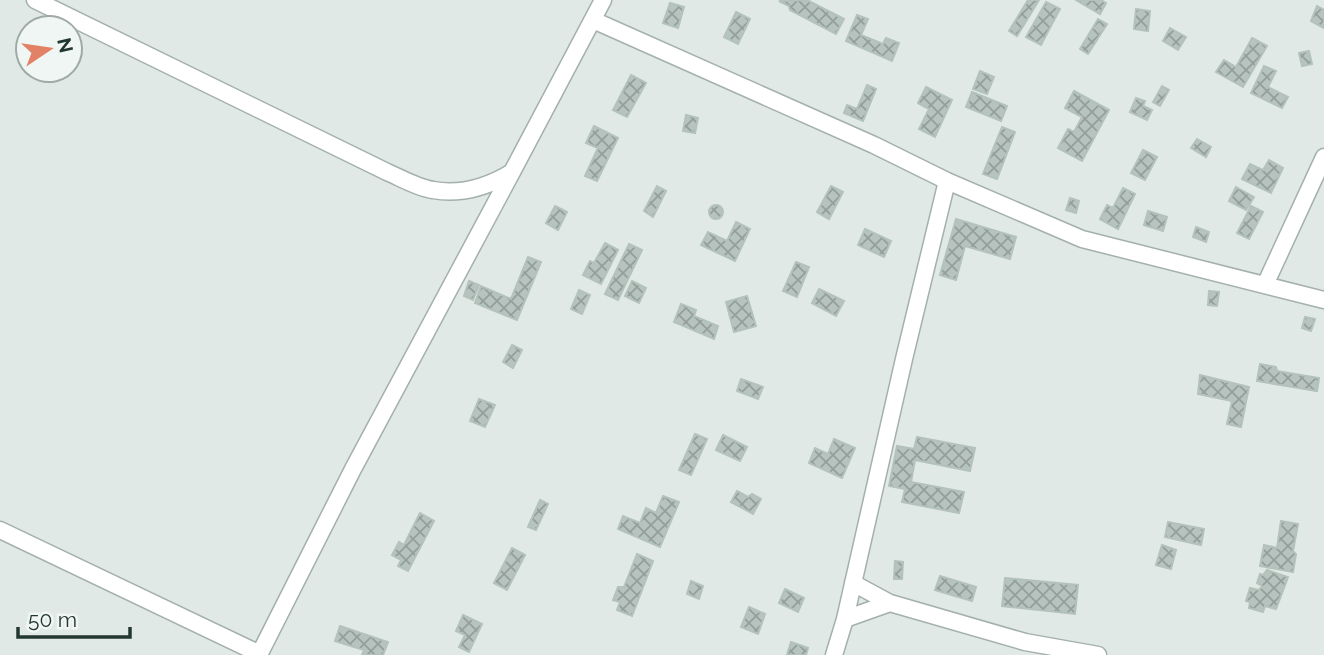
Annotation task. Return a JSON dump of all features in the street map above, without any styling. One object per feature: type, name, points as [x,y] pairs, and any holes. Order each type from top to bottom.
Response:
[{"type":"street","points":[[36,0],[319,140],[432,190],[471,189],[498,181],[513,172]]},
{"type":"street","points":[[0,530],[259,654],[353,469],[603,0]]},
{"type":"street","points":[[593,20],[874,145],[947,181],[1082,239],[1324,300]]},
{"type":"street","points":[[1265,285],[1324,157]]},
{"type":"street","points":[[834,655],[845,619],[947,181]]},
{"type":"street","points":[[853,583],[890,603],[1028,648],[1098,655]]},
{"type":"street","points":[[845,619],[890,603]]},
{"type":"building","points":[[807,0],[844,19],[836,34],[790,10],[789,6],[779,1]]},
{"type":"building","points":[[1028,0],[1039,0],[1017,36],[1009,31]]},
{"type":"building","points":[[1076,0],[1101,0],[1106,3],[1100,14]]},
{"type":"building","points":[[1046,2],[1060,9],[1041,45],[1026,37]]},
{"type":"building","points":[[670,3],[684,7],[678,28],[663,23]]},
{"type":"building","points":[[1317,6],[1324,10],[1324,28],[1311,21]]},
{"type":"building","points":[[1136,9],[1150,11],[1148,31],[1134,29]]},
{"type":"building","points":[[736,12],[750,19],[738,44],[724,37]]},
{"type":"building","points":[[857,15],[868,19],[861,35],[883,44],[886,38],[899,43],[892,61],[846,41]]},
{"type":"building","points":[[1098,19],[1107,24],[1088,54],[1080,49]]},
{"type":"building","points":[[1170,28],[1186,37],[1178,50],[1163,41]]},
{"type":"building","points":[[1252,38],[1267,46],[1243,87],[1216,72],[1224,60],[1236,67]]},
{"type":"building","points":[[1309,51],[1312,64],[1302,66],[1299,53]]},
{"type":"building","points":[[1264,66],[1276,71],[1268,87],[1288,97],[1282,108],[1251,93]]},
{"type":"building","points":[[980,71],[994,77],[987,94],[973,89]]},
{"type":"building","points":[[631,75],[646,83],[627,117],[613,110]]},
{"type":"building","points":[[867,85],[876,89],[863,121],[844,113],[847,105],[857,109]]},
{"type":"building","points":[[1162,86],[1169,90],[1160,106],[1153,102]]},
{"type":"building","points":[[926,87],[952,100],[935,137],[919,129],[929,109],[918,103]]},
{"type":"building","points":[[1074,91],[1109,110],[1082,161],[1058,148],[1068,129],[1074,132],[1082,117],[1065,108]]},
{"type":"building","points":[[972,92],[1007,106],[1001,121],[966,107]]},
{"type":"building","points":[[1136,98],[1145,101],[1143,106],[1152,110],[1147,120],[1130,112]]},
{"type":"building","points":[[686,115],[698,118],[695,133],[683,131]]},
{"type":"building","points":[[594,126],[618,138],[597,181],[585,176],[598,148],[586,143]]},
{"type":"building","points":[[1002,127],[1015,132],[997,179],[983,174]]},
{"type":"building","points":[[1197,139],[1211,147],[1206,157],[1191,148]]},
{"type":"building","points":[[1143,150],[1157,157],[1145,180],[1131,173]]},
{"type":"building","points":[[1269,160],[1283,168],[1271,193],[1242,179],[1250,164],[1263,170]]},
{"type":"building","points":[[657,186],[666,191],[653,217],[644,211]]},
{"type":"building","points":[[831,186],[843,192],[829,219],[817,212]]},
{"type":"building","points":[[1236,187],[1254,197],[1246,210],[1229,201]]},
{"type":"building","points":[[1123,188],[1135,194],[1118,229],[1100,219],[1107,205],[1113,208]]},
{"type":"building","points":[[1070,198],[1079,201],[1076,213],[1066,210]]},
{"type":"building","points":[[716,205],[721,207],[721,217],[716,219],[711,217],[709,212],[711,207]]},
{"type":"building","points":[[555,206],[567,212],[558,230],[546,223]]},
{"type":"building","points":[[1251,206],[1263,212],[1249,239],[1237,233]]},
{"type":"building","points":[[1148,211],[1167,217],[1163,231],[1144,225]]},
{"type":"building","points":[[956,219],[1016,237],[1010,259],[965,246],[956,280],[940,275]]},
{"type":"building","points":[[736,222],[750,229],[735,261],[701,245],[708,232],[727,241]]},
{"type":"building","points":[[1196,227],[1209,232],[1206,242],[1193,237]]},
{"type":"building","points":[[865,229],[891,241],[884,257],[858,245]]},
{"type":"building","points":[[605,243],[618,250],[601,284],[583,275],[590,261],[594,263]]},
{"type":"building","points":[[629,244],[642,250],[618,300],[605,294]]},
{"type":"building","points":[[528,257],[541,262],[517,320],[475,303],[481,286],[511,299]]},
{"type":"building","points":[[796,262],[809,267],[797,297],[783,291]]},
{"type":"building","points":[[469,281],[479,285],[473,300],[464,296]]},
{"type":"building","points":[[632,281],[646,288],[639,303],[625,296]]},
{"type":"building","points":[[819,289],[844,301],[836,316],[812,303]]},
{"type":"building","points":[[579,290],[590,295],[582,314],[571,309]]},
{"type":"building","points":[[1209,291],[1219,292],[1217,306],[1208,305]]},
{"type":"building","points":[[747,296],[756,326],[734,332],[726,302]]},
{"type":"building","points":[[681,304],[696,310],[694,316],[718,326],[714,339],[674,322]]},
{"type":"building","points":[[1305,317],[1315,319],[1311,331],[1302,328]]},
{"type":"building","points":[[512,345],[522,350],[513,368],[503,362]]},
{"type":"building","points":[[1260,364],[1276,367],[1277,371],[1319,378],[1317,391],[1257,381]]},
{"type":"building","points":[[1200,375],[1249,387],[1241,427],[1227,424],[1232,401],[1198,394]]},
{"type":"building","points":[[741,379],[763,387],[758,399],[737,391]]},
{"type":"building","points":[[479,399],[495,405],[485,427],[470,421]]},
{"type":"building","points":[[695,434],[707,439],[691,475],[679,470]]},
{"type":"building","points":[[723,435],[747,447],[740,461],[716,450]]},
{"type":"building","points":[[917,437],[975,448],[970,471],[915,460],[911,482],[964,492],[959,513],[902,502],[905,489],[889,486],[897,446],[914,449]]},
{"type":"building","points":[[834,439],[855,448],[842,478],[809,463],[815,448],[828,454]]},
{"type":"building","points":[[737,491],[748,497],[752,494],[761,499],[753,514],[731,502]]},
{"type":"building","points":[[663,496],[679,502],[660,547],[618,529],[623,516],[640,523],[646,508],[656,513]]},
{"type":"building","points":[[540,500],[548,504],[536,530],[528,527]]},
{"type":"building","points":[[420,513],[434,521],[408,571],[398,566],[401,560],[392,555],[399,542],[404,545]]},
{"type":"building","points":[[1281,521],[1298,524],[1293,551],[1296,554],[1293,572],[1260,566],[1264,545],[1277,548]]},
{"type":"building","points":[[1168,522],[1204,529],[1201,545],[1165,537]]},
{"type":"building","points":[[1162,545],[1176,550],[1171,569],[1156,565]]},
{"type":"building","points":[[512,548],[525,555],[507,590],[494,583]]},
{"type":"building","points":[[637,554],[653,561],[632,616],[617,610],[620,602],[613,600],[618,587],[624,587]]},
{"type":"building","points":[[895,561],[903,562],[902,579],[894,579]]},
{"type":"building","points":[[1267,570],[1288,577],[1276,609],[1265,606],[1263,612],[1249,608],[1250,602],[1246,601],[1250,588],[1259,590],[1262,586],[1257,583],[1260,574],[1263,575]]},
{"type":"building","points":[[940,576],[976,587],[972,601],[935,590]]},
{"type":"building","points":[[1005,578],[1078,585],[1075,614],[1002,606]]},
{"type":"building","points":[[691,581],[703,586],[699,599],[687,594]]},
{"type":"building","points":[[785,589],[804,598],[798,612],[779,603]]},
{"type":"building","points":[[749,607],[765,614],[758,634],[741,627]]},
{"type":"building","points":[[463,615],[482,624],[469,652],[459,647],[465,635],[456,631]]},
{"type":"building","points":[[340,626],[388,642],[383,655],[362,655],[364,650],[335,641]]},
{"type":"building","points":[[791,642],[808,648],[806,655],[787,655]]}]
